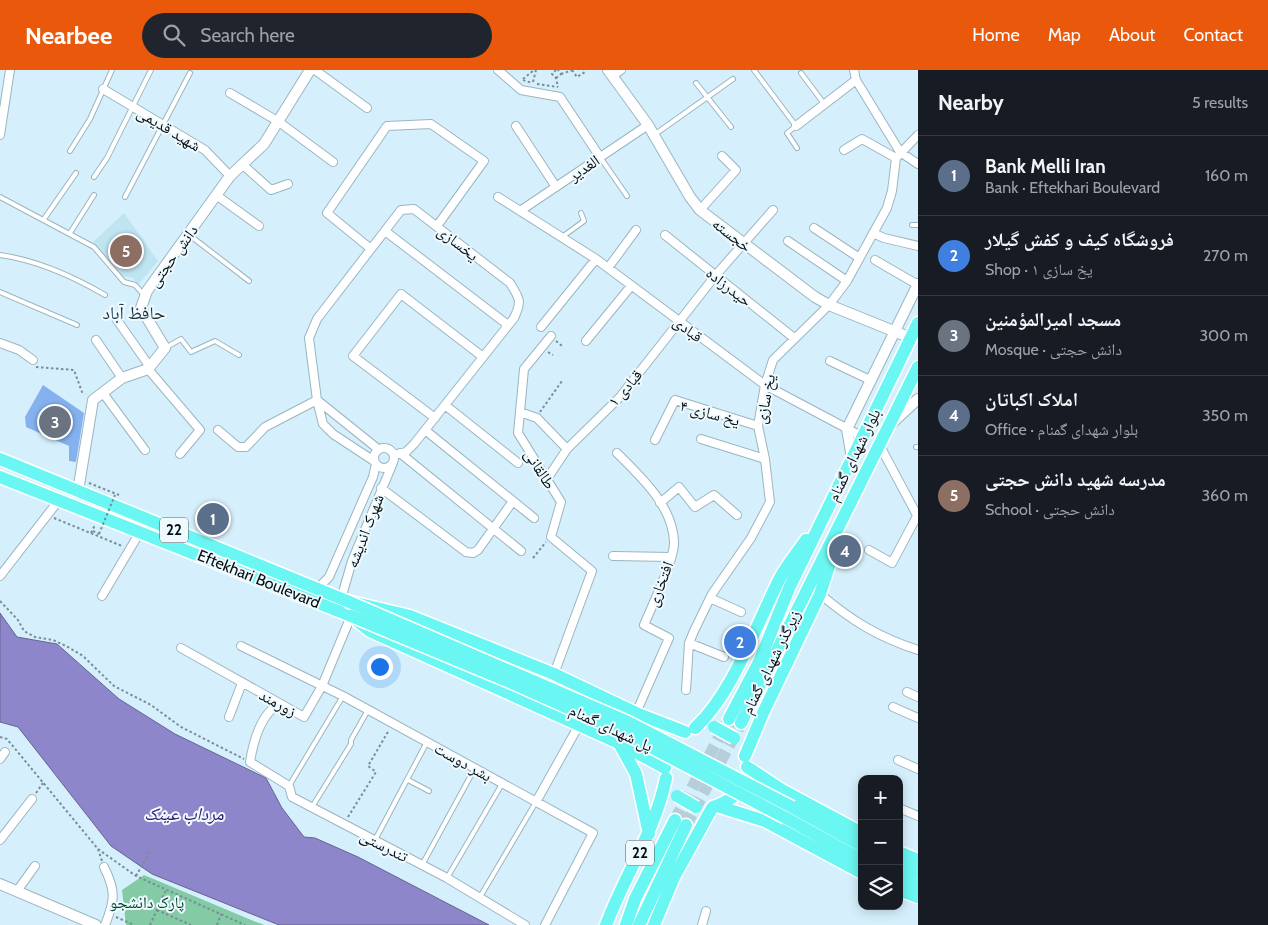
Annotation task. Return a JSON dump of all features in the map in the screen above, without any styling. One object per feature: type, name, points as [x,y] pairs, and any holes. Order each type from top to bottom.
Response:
[{"type":"highway","name":"بلوار شهدای گمنام","points":[[790,586],[918,323]]},
{"type":"highway","name":"بلوار شهدای گمنام","points":[[800,601],[845,518],[890,425],[913,389],[918,367]]},
{"type":"highway","name":"Eftekhari Boulevard","points":[[0,459],[79,485],[344,600]]},
{"type":"highway","name":"Eftekhari Boulevard","points":[[0,477],[351,616]]},
{"type":"highway","points":[[690,730],[708,716],[724,691],[781,576],[827,510]]},
{"type":"highway","points":[[845,518],[820,594],[763,713],[746,762],[782,790],[858,831]]},
{"type":"highway","name":"زیرگذر شهدای گمنام","points":[[790,586],[735,721],[770,667],[800,601]]},
{"type":"highway","name":"22","points":[[344,600],[410,616],[554,674],[636,713],[690,730],[714,726],[734,738],[746,762],[746,777],[738,792],[727,802],[715,807],[674,877],[654,925]]},
{"type":"highway","name":"پل شهدای گمنام","points":[[344,600],[628,722],[858,844]]},
{"type":"highway","name":"22","points":[[351,616],[370,632],[619,743],[666,773]]},
{"type":"highway","name":"پل شهدای گمنام","points":[[351,616],[512,683],[622,732],[858,858]]},
{"type":"highway","points":[[550,712],[560,712],[568,706],[573,693],[570,681]]},
{"type":"highway","points":[[636,713],[640,718],[640,731],[632,741],[619,743],[636,774],[649,835]]},
{"type":"highway","name":"22","points":[[606,925],[649,835],[661,802],[670,747],[690,730]]},
{"type":"highway","points":[[666,773],[677,796],[696,807],[715,807],[765,821],[858,871]]},
{"type":"highway","points":[[765,821],[782,790]]},
{"type":"highway","points":[[626,925],[635,899],[680,822],[639,925]]},
{"type":"highway","points":[[903,854],[918,860]]},
{"type":"highway","points":[[903,867],[918,873]]},
{"type":"highway","points":[[903,880],[918,886]]},
{"type":"highway","points":[[903,891],[918,897]]},
{"type":"street","points":[[0,136],[2,106],[10,70]]},
{"type":"street","name":"دانش حجتی","points":[[165,348],[141,308],[145,297],[230,176],[264,144],[310,70]]},
{"type":"street","points":[[315,70],[367,108]]},
{"type":"street","points":[[498,70],[521,90],[560,97],[600,157]]},
{"type":"street","points":[[854,70],[856,80],[898,155]]},
{"type":"street","name":"خجسته","points":[[614,72],[700,210],[743,244],[829,305],[911,338]]},
{"type":"street","points":[[796,126],[856,80]]},
{"type":"street","name":"شهید قدیمی","points":[[103,89],[205,150],[230,176]]},
{"type":"street","points":[[230,93],[279,122],[333,162]]},
{"type":"street","points":[[371,249],[327,213],[387,126],[431,124],[484,161],[437,226]]},
{"type":"street","name":"الغدیر","points":[[520,211],[648,125]]},
{"type":"street","points":[[516,126],[556,187]]},
{"type":"street","points":[[898,155],[918,136]]},
{"type":"street","points":[[844,150],[862,139],[918,164]]},
{"type":"street","name":"یخ سازی","points":[[686,690],[689,643],[710,598],[751,538],[770,502],[765,459],[758,426],[765,386],[773,360],[829,305],[847,281],[858,257],[887,208],[898,155]]},
{"type":"street","points":[[700,210],[736,170],[722,156]]},
{"type":"street","points":[[244,164],[271,190],[288,184]]},
{"type":"street","points":[[216,195],[259,226]]},
{"type":"street","name":"قبادی","points":[[498,197],[596,259],[765,386],[862,437]]},
{"type":"street","name":"یخسازی","points":[[375,463],[333,434],[323,424],[309,338],[317,319],[401,210],[414,209],[510,283],[519,297],[520,306],[508,325],[435,418],[410,448],[397,454]]},
{"type":"street","name":"قبادی ۱","points":[[547,479],[567,449],[620,397],[715,276],[773,210]]},
{"type":"street","points":[[814,228],[858,257]]},
{"type":"street","points":[[608,268],[636,230]]},
{"type":"street","points":[[385,231],[508,325]]},
{"type":"street","points":[[873,233],[884,238],[918,246]]},
{"type":"street","name":"حیدرزاده","points":[[665,235],[794,338]]},
{"type":"street","points":[[788,241],[847,281]]},
{"type":"street","points":[[542,327],[596,259]]},
{"type":"street","points":[[852,458],[846,428],[918,284],[876,260]]},
{"type":"street","points":[[586,341],[631,286]]},
{"type":"street","points":[[435,418],[354,356],[401,294],[483,357]]},
{"type":"street","points":[[117,320],[149,368],[200,430],[180,454]]},
{"type":"street","name":"طالقانی","points":[[551,336],[524,370],[518,433],[561,502],[551,537]]},
{"type":"street","points":[[96,340],[122,378]]},
{"type":"street","points":[[0,343],[19,350],[33,360]]},
{"type":"street","points":[[79,485],[93,400],[122,378],[149,368],[165,348]]},
{"type":"street","points":[[830,361],[870,380]]},
{"type":"street","points":[[103,393],[145,450]]},
{"type":"street","points":[[890,425],[918,399]]},
{"type":"street","points":[[218,430],[238,447],[246,447],[265,427],[318,400],[378,449],[387,448],[397,454],[521,551]]},
{"type":"street","name":"یخ سازی ۴","points":[[655,440],[675,400],[758,426]]},
{"type":"street","points":[[445,405],[518,463]]},
{"type":"street","points":[[520,412],[537,418],[567,449]]},
{"type":"street","points":[[425,430],[534,518]]},
{"type":"street","points":[[701,439],[765,459]]},
{"type":"street","points":[[869,550],[892,562],[918,517],[880,446]]},
{"type":"street","points":[[378,449],[374,455],[375,463],[385,468],[392,465],[397,454]]},
{"type":"street","name":"افتخاری","points":[[617,453],[646,483],[660,503],[669,518],[675,543],[644,625],[669,638],[636,713]]},
{"type":"street","name":"شهرک اندیشه","points":[[317,589],[329,577],[373,477],[375,463]]},
{"type":"street","name":"شهرک اندیشه","points":[[344,600],[352,560],[392,465]]},
{"type":"street","points":[[381,488],[466,552],[478,550],[513,501]]},
{"type":"street","points":[[660,503],[679,488],[695,508],[714,495],[737,516]]},
{"type":"street","points":[[0,576],[59,500]]},
{"type":"street","points":[[356,515],[368,520]]},
{"type":"street","points":[[102,596],[140,532]]},
{"type":"street","points":[[551,537],[592,571],[554,674]]},
{"type":"street","points":[[613,556],[670,556]]},
{"type":"street","points":[[820,594],[852,621],[896,642],[918,650]]},
{"type":"street","points":[[710,598],[742,612]]},
{"type":"street","name":"زورمند","points":[[181,648],[304,717],[322,686],[351,616]]},
{"type":"street","points":[[689,643],[724,657]]},
{"type":"street","name":"بشر دوست","points":[[241,646],[343,696],[592,834],[545,925]]},
{"type":"street","points":[[229,717],[242,683]]},
{"type":"street","points":[[906,692],[918,697]]},
{"type":"street","points":[[250,762],[258,732],[271,710],[280,704]]},
{"type":"street","points":[[893,706],[918,718]]},
{"type":"street","points":[[536,802],[579,725]]},
{"type":"street","points":[[898,760],[918,769]]},
{"type":"street","name":"تندرستی","points":[[250,762],[289,786],[292,797],[342,825],[447,878],[525,925]]},
{"type":"street","points":[[0,840],[32,798]]},
{"type":"street","points":[[903,810],[918,816]]},
{"type":"street","points":[[17,892],[35,866]]},
{"type":"street","points":[[104,867],[113,885],[114,897],[105,925]]},
{"type":"street","points":[[0,884],[96,925]]},
{"type":"street","points":[[702,925],[706,911]]},
{"type":"lane","points":[[70,151],[90,119],[112,70]]},
{"type":"lane","points":[[94,177],[107,158],[151,70]]},
{"type":"lane","points":[[754,70],[796,126],[787,133],[797,148]]},
{"type":"lane","points":[[125,197],[164,126],[190,73]]},
{"type":"lane","points":[[801,73],[825,105]]},
{"type":"lane","points":[[654,136],[733,79]]},
{"type":"lane","points":[[696,83],[731,127]]},
{"type":"lane","points":[[600,157],[627,196]]},
{"type":"lane","points":[[44,219],[76,172]]},
{"type":"lane","points":[[70,233],[94,195]]},
{"type":"lane","points":[[0,197],[94,247],[124,282],[135,285],[145,297]]},
{"type":"lane","points":[[562,238],[584,221],[581,213]]},
{"type":"lane","points":[[912,225],[918,225]]},
{"type":"lane","points":[[188,234],[249,281]]},
{"type":"lane","points":[[0,255],[16,257],[83,282],[105,295]]},
{"type":"lane","points":[[0,292],[77,325]]},
{"type":"lane","points":[[165,348],[181,339],[192,352],[215,340],[240,355]]},
{"type":"lane","points":[[289,786],[343,696]]},
{"type":"lane","points":[[312,808],[351,744],[351,740],[368,710]]},
{"type":"lane","points":[[374,841],[427,742]]},
{"type":"lane","points":[[422,866],[475,768]]},
{"type":"lane","points":[[408,780],[429,791]]},
{"type":"lane","points":[[447,878],[502,784]]},
{"type":"lane","points":[[479,898],[536,802]]},
{"type":"path","points":[[535,70],[523,80],[558,87]]},
{"type":"path","points":[[533,83],[535,70]]},
{"type":"path","points":[[561,74],[555,70],[553,77],[556,78],[573,70],[577,77],[585,72],[584,70]]},
{"type":"path","points":[[33,360],[32,366],[74,370],[82,392],[93,400]]},
{"type":"path","points":[[537,418],[562,381]]},
{"type":"path","points":[[79,485],[119,495]]},
{"type":"path","points":[[91,533],[92,531],[99,534],[115,495]]},
{"type":"path","points":[[48,515],[130,549]]},
{"type":"path","points":[[533,558],[551,537]]},
{"type":"path","points":[[0,601],[18,620],[24,631],[35,637],[52,640],[84,656],[114,686],[151,705],[182,727],[250,762]]},
{"type":"path","points":[[342,825],[376,772],[368,766],[393,724]]},
{"type":"path","points":[[0,737],[7,739],[98,849],[136,876],[245,925]]},
{"type":"path","points":[[32,798],[43,783]]},
{"type":"path","points":[[98,849],[104,867]]},
{"type":"path","points":[[136,876],[150,851]]},
{"type":"path","points":[[150,925],[166,890]]},
{"type":"path","points":[[157,910],[191,925]]},
{"type":"path","points":[[110,914],[134,925]]},
{"type":"path","points":[[216,925],[221,914]]},
{"type":"shaded area","points":[[124,213],[158,261],[138,285],[133,278],[122,276],[93,242]]},
{"type":"green space","name":"پارک دانشجو","points":[[144,875],[265,925],[126,925],[122,890]]},
{"type":"water","name":"مرداب عینک","points":[[0,613],[17,637],[57,644],[119,699],[175,734],[266,778],[282,808],[304,837],[315,838],[358,857],[489,925],[279,925],[152,874],[111,846],[18,727],[0,722]]},
{"type":"building","points":[[43,385],[84,413],[76,462],[69,461],[69,446],[26,427],[25,417]]},
{"type":"tunnel","points":[[675,820],[729,719]]},
{"type":"tunnel","points":[[686,825],[741,723]]},
{"type":"place","name":"مدرسه شهید دانش حجتی","points":[[126,251]]},
{"type":"place","name":"مسجد امیرالمؤمنین","points":[[55,422]]},
{"type":"place","name":"Bank Melli Iran","points":[[213,519]]},
{"type":"place","name":"املاک اکباتان","points":[[845,551]]},
{"type":"place","name":"فروشگاه کیف و کفش گیلار","points":[[740,642]]},
{"type":"district","name":"حافظ آباد","points":[[134,313]]}]
